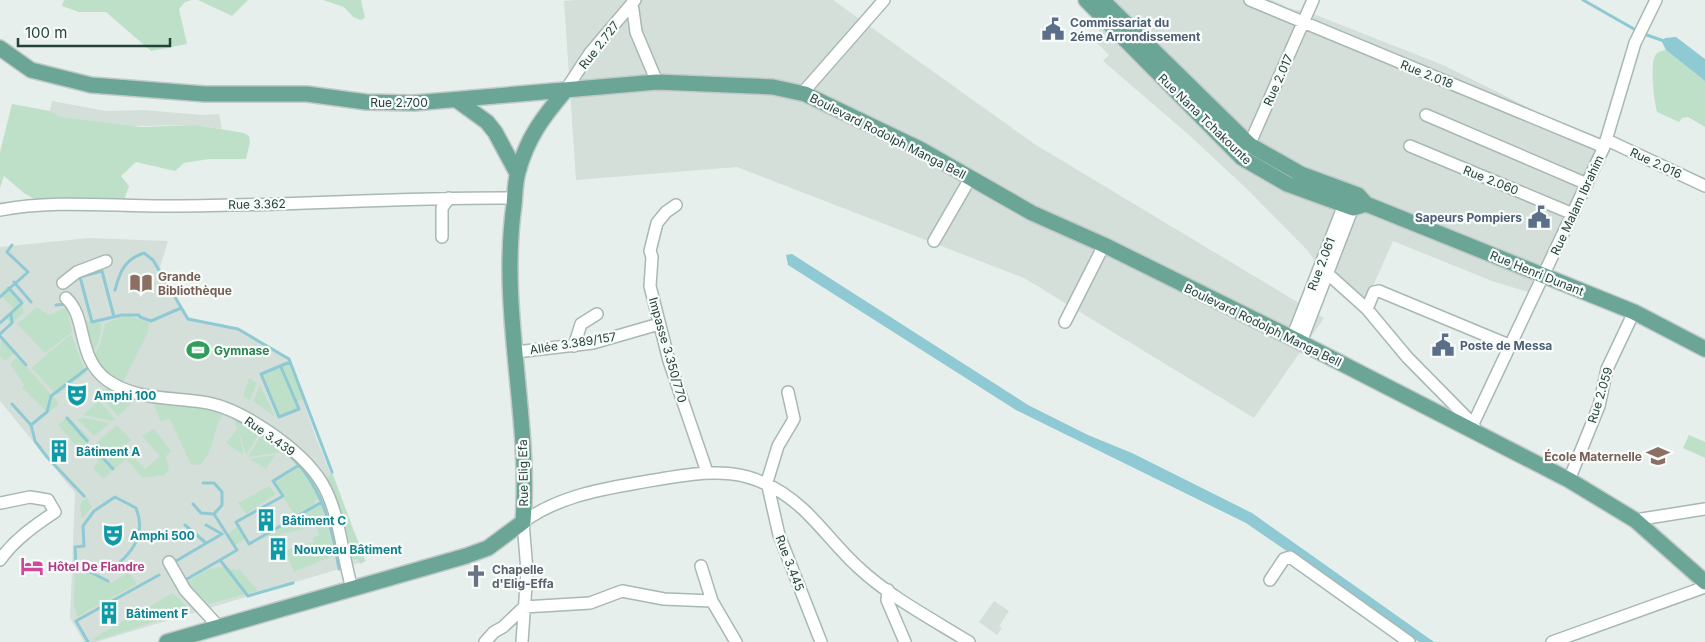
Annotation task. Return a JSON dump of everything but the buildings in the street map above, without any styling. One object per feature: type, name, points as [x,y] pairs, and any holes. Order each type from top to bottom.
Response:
[{"type":"main road","name":"Rue Nana Tchakounte","points":[[1086,0],[1123,30],[1246,151],[1287,184],[1354,201]]},
{"type":"main road","name":"Rue Nana Tchakounte","points":[[1111,3],[1123,30]]},
{"type":"main road","name":"Rue 2.700","points":[[0,48],[31,70],[91,85],[205,94],[307,94],[366,102],[458,101],[656,82],[773,87],[805,94]]},
{"type":"main road","name":"Rue Elig Efa","points":[[167,642],[488,548],[523,522],[524,472],[510,284],[511,227],[517,173],[539,121],[565,91]]},
{"type":"main road","name":"Boulevard Rodolph Manga Bell","points":[[805,94],[920,149],[1032,213],[1104,245],[1475,427],[1635,520],[1705,582]]},
{"type":"main road","points":[[458,101],[487,122],[495,132],[517,173]]},
{"type":"main road","name":"Rue Henri Dunant","points":[[1354,201],[1634,312],[1705,349]]},
{"type":"street","points":[[805,94],[806,89],[884,0]]},
{"type":"street","name":"Rue 2.018","points":[[1250,0],[1606,144]]},
{"type":"street","name":"Rue 2.017","points":[[1246,151],[1313,0]]},
{"type":"street","name":"Rue Malam Ibrahim","points":[[1475,427],[1509,345],[1606,144],[1635,43],[1656,0]]},
{"type":"street","points":[[634,2],[636,32],[645,59],[656,82]]},
{"type":"street","name":"Rue 2.727","points":[[565,91],[590,53],[634,2]]},
{"type":"street","points":[[1426,115],[1587,184]]},
{"type":"street","name":"Rue 2.016","points":[[1606,144],[1705,186]]},
{"type":"street","name":"Rue 2.060","points":[[1410,146],[1573,214]]},
{"type":"street","points":[[934,240],[971,178]]},
{"type":"street","points":[[442,237],[442,208],[449,198]]},
{"type":"street","name":"Rue 3.362","points":[[0,210],[20,206],[110,204],[173,206],[365,202],[449,198],[515,198]]},
{"type":"street","name":"Rue 2.061","points":[[1296,340],[1328,274],[1354,201]]},
{"type":"street","name":"Rue 2.061","points":[[1296,340],[1354,201]]},
{"type":"street","name":"Impasse 3.350/770","points":[[676,205],[666,212],[657,223],[650,252],[652,257],[650,286],[658,324],[679,394],[707,472]]},
{"type":"street","points":[[1065,322],[1104,245]]},
{"type":"street","points":[[63,283],[77,272],[106,261]]},
{"type":"street","points":[[1328,274],[1366,309],[1407,357],[1475,427]]},
{"type":"street","points":[[1366,309],[1374,292],[1379,291],[1509,345]]},
{"type":"street","name":"Rue 3.439","points":[[66,298],[74,305],[90,363],[107,380],[126,390],[139,394],[206,402],[234,412],[261,427],[299,456],[322,483],[337,522],[352,588]]},
{"type":"street","name":"Rue 2.059","points":[[1569,480],[1599,406],[1607,369],[1634,312]]},
{"type":"street","points":[[574,346],[581,324],[597,314]]},
{"type":"street","name":"Allée 3.389/157","points":[[516,352],[601,341],[658,324]]},
{"type":"street","points":[[767,482],[778,446],[794,419],[788,392]]},
{"type":"street","points":[[522,642],[527,571],[523,522],[552,504],[580,495],[615,487],[707,472],[727,472],[767,482],[803,509],[859,569],[969,642]]},
{"type":"street","name":"Rue 3.445","points":[[767,482],[779,535],[821,642]]},
{"type":"street","points":[[0,502],[30,497],[48,500],[55,512],[31,528],[7,550],[0,560]]},
{"type":"street","points":[[1635,520],[1705,509]]},
{"type":"street","points":[[1270,580],[1284,559],[1290,557],[1409,642]]},
{"type":"street","points":[[169,562],[185,590],[219,627]]},
{"type":"street","points":[[701,566],[712,601],[736,642]]},
{"type":"street","points":[[1552,642],[1567,640],[1705,587]]},
{"type":"street","points":[[888,590],[887,600],[905,642]]},
{"type":"street","points":[[485,642],[524,607],[590,604],[622,591],[672,600],[712,601]]},
{"type":"shaded area","points":[[833,0],[1036,145],[1324,318],[1254,418],[1024,278],[737,167],[576,180],[564,1]]},
{"type":"shaded area","points":[[1097,0],[1272,0],[1289,8],[1311,13],[1443,65],[1600,143],[1539,275],[1535,274],[1528,292],[1492,281],[1393,241],[1364,306],[1322,272],[1308,251],[1249,191],[1189,135],[1103,61],[1109,55],[1097,43],[1101,20]]},
{"type":"shaded area","points":[[52,101],[106,111],[144,110],[202,115],[219,114],[222,129],[196,125],[131,126],[61,117],[50,111]]},
{"type":"shaded area","points":[[89,238],[168,241],[160,267],[169,289],[188,319],[238,329],[289,359],[315,435],[366,561],[96,642],[84,642],[70,618],[75,493],[0,401],[0,247]]},
{"type":"shaded area","points":[[994,601],[1009,611],[999,626],[1002,628],[997,635],[979,622]]},
{"type":"green space","points":[[64,0],[192,0],[185,2],[179,9],[187,44],[151,51],[106,12],[79,12],[62,6]]},
{"type":"green space","points":[[198,0],[248,0],[232,16]]},
{"type":"green space","points":[[323,0],[361,0],[365,18],[361,20],[353,17],[344,7]]},
{"type":"green space","points":[[1666,50],[1705,81],[1705,127],[1688,117],[1682,118],[1679,122],[1657,112],[1653,84],[1653,67],[1657,53]]},
{"type":"green space","points":[[12,104],[50,111],[61,117],[141,127],[196,125],[244,133],[249,136],[250,142],[246,159],[209,159],[184,163],[175,171],[136,162],[121,176],[129,186],[124,200],[114,202],[96,198],[80,202],[43,204],[24,193],[4,176],[0,188],[0,152]]},
{"type":"green space","points":[[8,286],[22,303],[24,312],[12,324],[6,318],[15,310],[0,294]]},
{"type":"green space","points":[[37,307],[49,315],[67,307],[72,332],[45,353],[17,324]]},
{"type":"green space","points":[[127,315],[149,323],[148,332],[122,384],[110,377],[93,358],[101,342],[105,324]]},
{"type":"green space","points":[[83,321],[101,323],[99,340],[92,353]]},
{"type":"green space","points":[[71,334],[86,373],[57,395],[31,368]]},
{"type":"green space","points":[[1,340],[14,354],[5,361],[0,356]]},
{"type":"green space","points":[[16,358],[26,366],[58,402],[58,405],[48,413],[22,388],[24,385],[10,364]]},
{"type":"green space","points":[[290,364],[304,399],[296,402],[299,409],[279,417],[261,374],[281,366],[294,396],[283,367]]},
{"type":"green space","points":[[249,378],[257,383],[250,400],[243,396]]},
{"type":"green space","points":[[108,384],[137,398],[118,416],[101,397]]},
{"type":"green space","points":[[260,385],[275,417],[253,401]]},
{"type":"green space","points":[[99,400],[115,419],[112,421],[83,415]]},
{"type":"green space","points":[[167,402],[203,406],[223,415],[217,426],[212,445],[201,464],[191,465],[170,419],[161,422],[154,405]]},
{"type":"green space","points":[[68,416],[91,440],[80,450],[58,425]]},
{"type":"green space","points":[[85,418],[110,423],[94,436],[77,419]]},
{"type":"green space","points":[[234,419],[259,434],[246,455],[238,429],[244,455],[226,443],[237,429]]},
{"type":"green space","points":[[117,425],[131,440],[124,447],[145,469],[160,456],[142,436],[154,429],[171,451],[166,456],[169,468],[165,475],[143,478],[126,459],[103,479],[93,468],[99,461],[94,455],[90,457],[86,452]]},
{"type":"green space","points":[[261,435],[284,452],[248,457]]},
{"type":"green space","points":[[1689,435],[1705,442],[1705,458],[1683,448]]},
{"type":"green space","points":[[275,455],[266,469],[250,459]]},
{"type":"green space","points":[[299,465],[320,498],[315,501],[313,507],[296,517],[273,481]]},
{"type":"green space","points":[[332,472],[365,561],[360,564],[358,559],[353,559],[325,481]]},
{"type":"green space","points":[[269,486],[276,494],[246,514],[238,503]]},
{"type":"green space","points":[[86,496],[92,507],[82,519],[80,505]]},
{"type":"green space","points":[[321,503],[335,555],[294,572],[285,550],[314,542],[313,537],[319,535],[316,526],[261,539]]},
{"type":"green space","points":[[237,527],[245,539],[234,546],[227,534]]},
{"type":"green space","points":[[75,561],[80,563],[80,567],[111,583],[129,572],[137,584],[77,617],[74,604]]},
{"type":"green space","points":[[220,567],[240,570],[258,591],[209,604],[195,595],[186,583],[206,570]]},
{"type":"green space","points":[[173,593],[191,610],[95,641],[92,639]]},
{"type":"water","points":[[1676,37],[1705,59],[1705,81],[1666,50],[1662,42],[1665,38]]},
{"type":"water","points":[[792,254],[1028,405],[1088,435],[1132,453],[1252,513],[1434,642],[1419,642],[1246,523],[1016,410],[788,265],[786,255]]},
{"type":"waterway","points":[[1583,0],[1641,33],[1667,42]]},
{"type":"waterway","points":[[0,297],[28,272],[7,252],[12,245]]},
{"type":"waterway","points":[[115,290],[124,267],[132,259],[144,253],[153,260],[188,319],[238,329],[289,359],[332,472]]},
{"type":"waterway","points":[[114,317],[102,271],[80,277],[92,322],[122,315],[139,315],[151,321],[181,308]]},
{"type":"waterway","points":[[14,282],[31,302]]},
{"type":"waterway","points":[[0,323],[22,303],[9,288]]},
{"type":"waterway","points":[[56,305],[66,304]]},
{"type":"waterway","points":[[0,334],[12,323],[11,314]]},
{"type":"waterway","points":[[0,336],[26,365]]},
{"type":"waterway","points":[[281,367],[299,409],[279,417],[261,374],[290,362]]},
{"type":"waterway","points":[[31,425],[47,412],[51,396],[89,367]]},
{"type":"waterway","points":[[12,404],[31,425],[35,441],[47,457],[84,496]]},
{"type":"waterway","points":[[67,418],[87,441]]},
{"type":"waterway","points":[[238,420],[286,452],[308,477],[323,506],[333,537],[339,569]]},
{"type":"waterway","points":[[93,447],[113,469]]},
{"type":"waterway","points":[[299,465],[273,481],[283,496],[236,522],[249,544],[322,502]]},
{"type":"waterway","points":[[193,504],[201,513],[214,514],[222,505],[222,492],[214,483],[203,483]]},
{"type":"waterway","points":[[108,581],[76,565],[75,547],[84,546],[83,526],[94,511],[115,497],[136,508],[139,516],[140,524],[137,538],[131,551],[120,562],[124,569]]},
{"type":"waterway","points":[[214,514],[237,550],[220,560],[248,596],[293,583]]},
{"type":"waterway","points":[[185,525],[206,543]]},
{"type":"waterway","points":[[176,561],[222,534],[206,525]]},
{"type":"waterway","points":[[187,579],[220,560]]},
{"type":"waterway","points":[[88,642],[76,621],[159,575]]},
{"type":"place","name":"Commissariat du 2éme Arrondissement","points":[[1053,29]]},
{"type":"place","name":"Sapeurs Pompiers","points":[[1539,217]]},
{"type":"place","name":"Grande Bibliothèque","points":[[141,283]]},
{"type":"place","name":"Poste de Messa","points":[[1443,345]]},
{"type":"place","name":"Gymnase","points":[[198,350]]},
{"type":"place","name":"Amphi 100","points":[[77,395]]},
{"type":"place","name":"Bâtiment A","points":[[59,451]]},
{"type":"place","name":"École Maternelle","points":[[1658,456]]},
{"type":"place","name":"Bâtiment C","points":[[266,520]]},
{"type":"place","name":"Amphi 500","points":[[113,535]]},
{"type":"place","name":"Nouveau Bâtiment","points":[[278,549]]},
{"type":"place","name":"Hôtel De Flandre","points":[[32,566]]},
{"type":"place","name":"Chapelle d'Elig-Effa","points":[[476,576]]},
{"type":"place","name":"Bâtiment F","points":[[109,613]]}]
